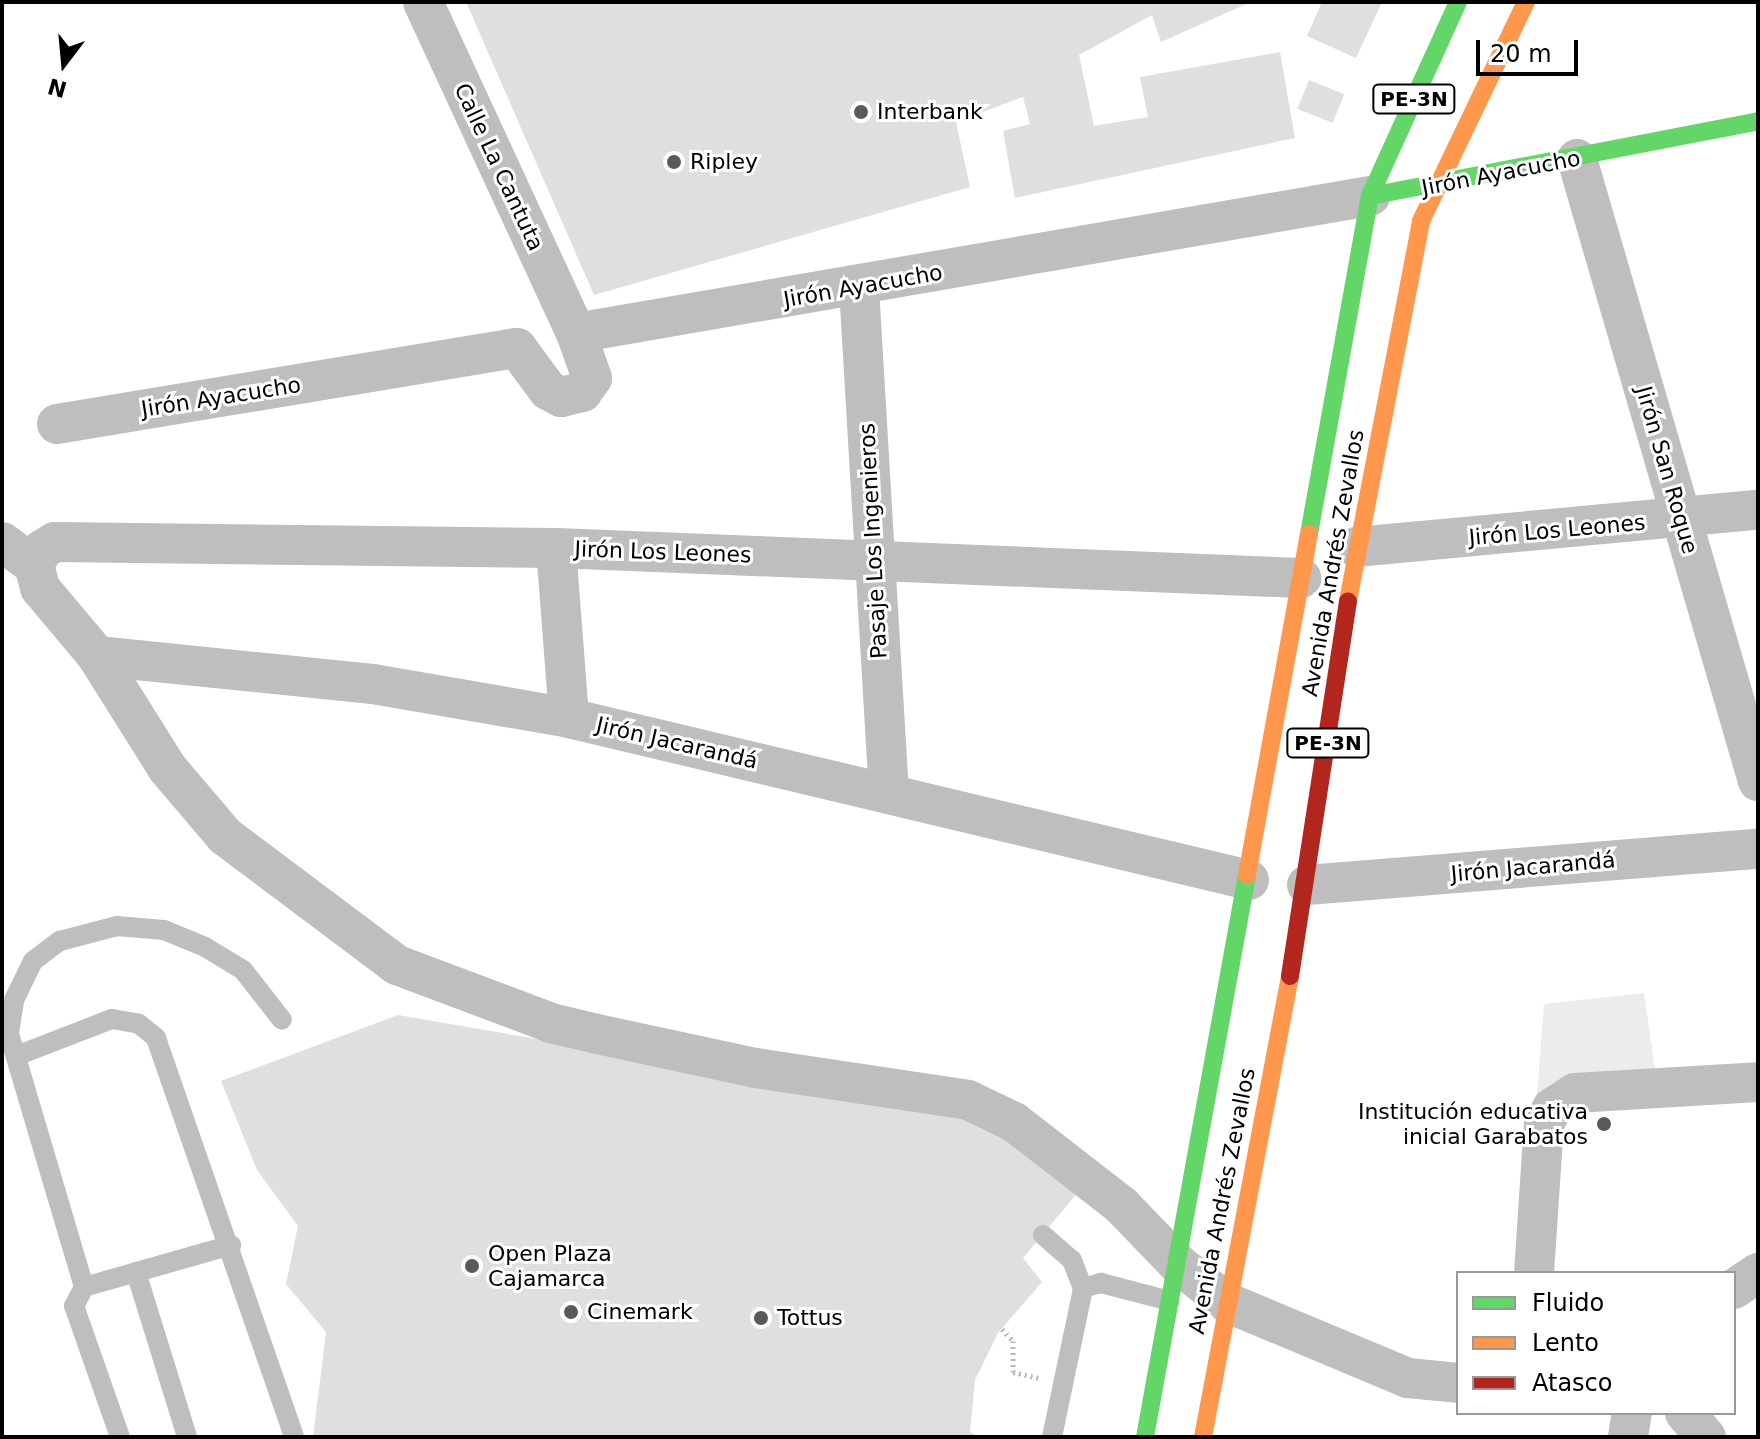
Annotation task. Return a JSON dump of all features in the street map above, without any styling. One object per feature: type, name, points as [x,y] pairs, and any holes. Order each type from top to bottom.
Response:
[{"type":"main road","name":"Avenida Andrés Zevallos","points":[[1203,1437],[1307,885],[1356,547],[1421,221],[1526,2]]},
{"type":"main road","name":"Avenida Andrés Zevallos","points":[[1145,1437],[1249,880],[1370,196],[1454,6]]},
{"type":"main road","name":"Jirón Ayacucho","points":[[1370,196],[1577,159],[1758,121]]},
{"type":"street","name":"Calle La Cantuta","points":[[423,2],[576,333]]},
{"type":"street","name":"Jirón San Roque","points":[[1577,159],[1758,781]]},
{"type":"street","name":"Jirón Ayacucho","points":[[57,424],[517,348],[548,390],[561,397],[582,392],[592,378],[576,333],[859,288],[1370,196]]},
{"type":"street","name":"Pasaje Los Ingenieros","points":[[859,288],[889,794]]},
{"type":"street","name":"Jirón Los Leones","points":[[1356,547],[1682,520],[1758,510]]},
{"type":"street","points":[[2,542],[34,565],[40,588],[97,656],[168,769],[225,836],[397,965],[551,1023],[597,1034],[755,1068],[968,1100],[1014,1122],[1109,1195],[1174,1282],[1408,1378],[1456,1383]]},
{"type":"street","name":"Jirón Los Leones","points":[[34,565],[42,550],[55,542],[556,548],[1301,578]]},
{"type":"street","points":[[556,548],[569,718]]},
{"type":"street","name":"Jirón Jacarandá","points":[[97,656],[373,684],[569,718],[1249,880]]},
{"type":"street","name":"Jirón Jacarandá","points":[[1307,885],[1758,849]]},
{"type":"street","points":[[1534,1271],[1544,1124],[1552,1108],[1575,1093],[1758,1082]]},
{"type":"street","points":[[1736,1288],[1758,1273]]},
{"type":"street","points":[[1628,1437],[1632,1415]]},
{"type":"street","points":[[1687,1415],[1706,1437]]},
{"type":"lane","points":[[120,1437],[74,1306],[84,1287],[9,1033],[14,1000],[33,961],[60,941],[117,926],[164,930],[205,947],[243,970],[282,1020]]},
{"type":"lane","points":[[16,1056],[112,1019],[139,1024],[156,1038],[231,1245],[294,1437]]},
{"type":"lane","points":[[1043,1235],[1072,1260],[1083,1288],[1052,1437]]},
{"type":"lane","points":[[84,1287],[231,1245]]},
{"type":"lane","points":[[136,1272],[187,1437]]},
{"type":"lane","points":[[1083,1288],[1101,1283],[1174,1282]]},
{"type":"path","points":[[1002,1329],[1013,1341],[1013,1372]]},
{"type":"shaded area","points":[[1644,993],[1657,1083],[1537,1095],[1544,1004]]},
{"type":"building","points":[[466,2],[1251,2],[1161,42],[1152,15],[1079,55],[1094,126],[1148,117],[1140,77],[1280,52],[1295,138],[1015,198],[1003,131],[1030,124],[1023,97],[956,122],[970,187],[594,295]]},
{"type":"building","points":[[1322,2],[1382,2],[1356,58],[1307,36]]},
{"type":"building","points":[[1309,80],[1344,94],[1333,123],[1297,109]]},
{"type":"building","points":[[398,1015],[1003,1119],[1083,1186],[1023,1258],[1042,1282],[998,1333],[975,1380],[970,1432],[980,1437],[313,1437],[326,1332],[286,1284],[298,1226],[257,1170],[221,1081]]},
{"type":"traffic: fast","points":[[1309,534],[1370,196],[1458,2]]},
{"type":"traffic: fast","points":[[1370,196],[1758,121]]},
{"type":"traffic: fast","points":[[1145,1437],[1247,875]]},
{"type":"traffic: slow","points":[[1348,601],[1421,221],[1526,2]]},
{"type":"traffic: slow","points":[[1247,875],[1309,534]]},
{"type":"traffic: slow","points":[[1203,1437],[1290,976]]},
{"type":"traffic: jam","points":[[1290,976],[1348,601]]},
{"type":"place","name":"Interbank","points":[[861,112]]},
{"type":"place","name":"Ripley","points":[[674,162]]},
{"type":"place","name":"Institución educativa inicial Garabatos","points":[[1604,1124]]},
{"type":"place","name":"Open Plaza Cajamarca","points":[[472,1266]]},
{"type":"place","name":"Cinemark","points":[[571,1312]]},
{"type":"place","name":"Tottus","points":[[761,1318]]}]
